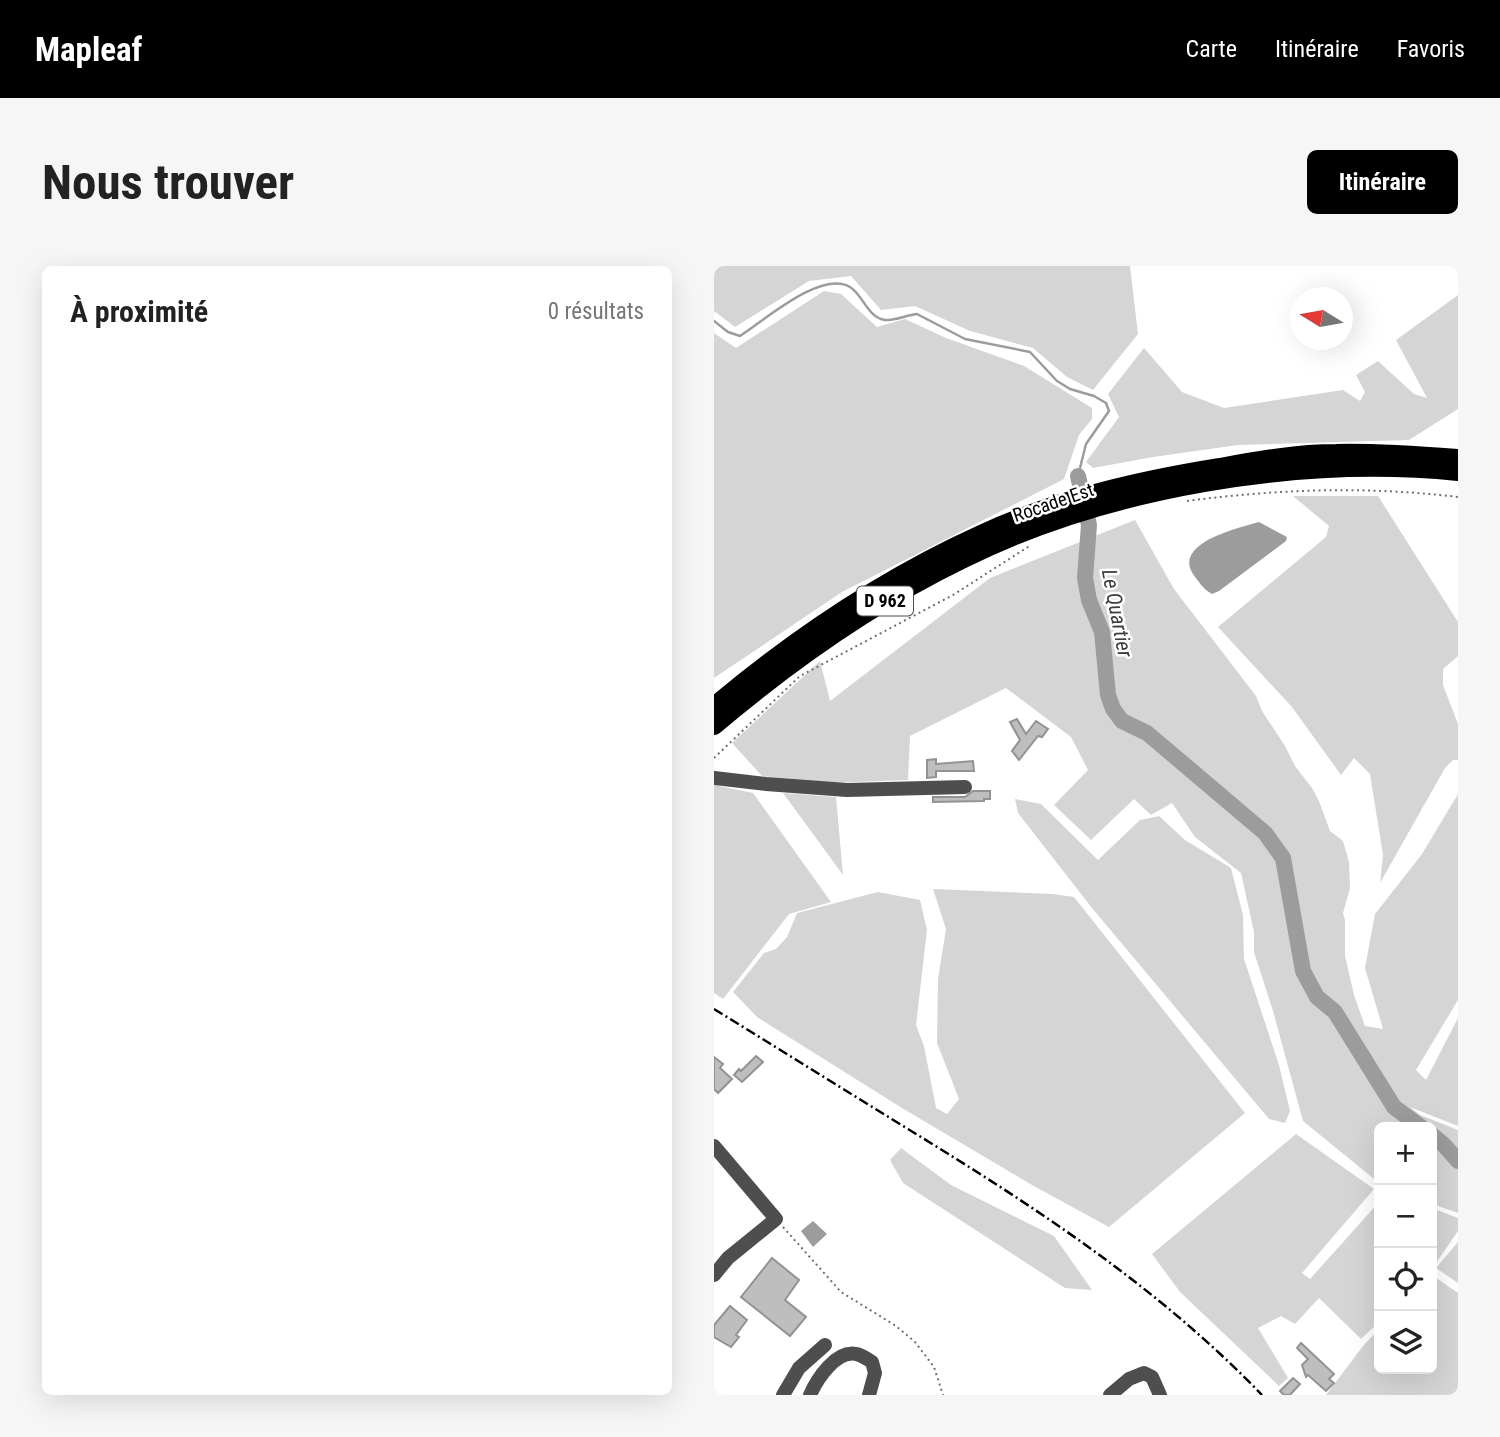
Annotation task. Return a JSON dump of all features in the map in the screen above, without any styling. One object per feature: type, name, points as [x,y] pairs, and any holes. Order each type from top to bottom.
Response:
[{"type":"main road","name":"Rocade Est","points":[[714,706],[830,617],[885,584],[980,534],[1176,474],[1252,461],[1335,453],[1458,458]]},
{"type":"main road","name":"Rocade Est","points":[[714,726],[825,639],[878,605],[964,558],[1085,504],[1258,475],[1344,468],[1458,472]]},
{"type":"street","points":[[714,778],[846,790],[965,787]]},
{"type":"street","points":[[714,1146],[776,1219],[728,1258],[714,1275]]},
{"type":"street","points":[[783,1395],[799,1368],[825,1345]]},
{"type":"street","points":[[810,1395],[816,1381],[827,1367],[849,1353],[859,1354],[872,1362],[875,1373],[869,1395]]},
{"type":"street","points":[[1110,1395],[1129,1379],[1141,1374],[1152,1377],[1157,1393]]},
{"type":"path","points":[[1185,501],[1259,492],[1318,490],[1410,491],[1458,497]]},
{"type":"path","points":[[714,758],[800,676],[953,595],[1036,542]]},
{"type":"path","points":[[776,1219],[841,1292],[896,1326],[915,1342],[934,1367],[943,1395]]},
{"type":"shaded area","points":[[714,266],[1130,266],[1138,334],[1093,390],[1067,377],[1033,348],[970,331],[915,306],[881,310],[851,276],[809,281],[735,327],[714,311]]},
{"type":"shaded area","points":[[824,291],[841,294],[877,327],[905,319],[946,338],[1024,366],[1092,408],[1092,419],[1079,435],[1064,479],[842,592],[714,678],[714,333],[736,348]]},
{"type":"shaded area","points":[[1458,295],[1458,409],[1409,440],[1238,445],[1093,468],[1086,462],[1119,417],[1108,394],[1144,348],[1182,392],[1224,408],[1343,390],[1360,401],[1365,392],[1356,375],[1378,361],[1414,394],[1427,398],[1396,340]]},
{"type":"shaded area","points":[[1293,496],[1378,496],[1458,622],[1458,656],[1443,669],[1443,685],[1458,724],[1458,760],[1453,760],[1445,768],[1380,883],[1383,855],[1370,774],[1354,758],[1341,775],[1292,707],[1218,627],[1326,537],[1329,526]]},
{"type":"shaded area","points":[[1135,520],[1174,589],[1256,696],[1295,766],[1312,788],[1330,831],[1343,841],[1349,862],[1350,888],[1343,913],[1345,956],[1365,1026],[1383,1029],[1365,968],[1375,914],[1422,854],[1458,794],[1458,1000],[1416,1070],[1426,1080],[1458,1018],[1458,1126],[1410,1107],[1420,1115],[1458,1130],[1458,1213],[1437,1206],[1437,1122],[1374,1122],[1374,1179],[1303,1121],[1254,952],[1254,932],[1241,873],[1195,837],[1172,803],[1151,815],[1134,799],[1091,840],[1054,805],[1088,770],[1071,737],[1006,688],[910,736],[908,780],[828,783],[762,776],[732,743],[820,661],[830,701],[990,578]]},
{"type":"shaded area","points":[[1259,522],[1287,537],[1286,541],[1219,591],[1212,594],[1209,592],[1193,574],[1189,563],[1192,554],[1211,539]]},
{"type":"shaded area","points":[[714,785],[753,793],[831,902],[789,914],[723,999],[714,993]]},
{"type":"shaded area","points":[[783,793],[836,797],[843,875]]},
{"type":"shaded area","points":[[1015,799],[1041,804],[1098,860],[1140,820],[1159,816],[1185,840],[1231,868],[1243,915],[1244,959],[1279,1065],[1290,1111],[1285,1123],[1269,1119],[1092,908],[1018,813]]},
{"type":"shaded area","points":[[933,889],[1074,897],[1245,1113],[1109,1227],[902,1108],[757,1017],[733,992],[764,953],[776,949],[787,937],[797,913],[878,892],[920,900],[927,930],[916,1025],[924,1046],[936,1108],[947,1114],[959,1099],[937,1043],[938,979],[946,929]]},
{"type":"shaded area","points":[[1296,1134],[1374,1189],[1302,1273],[1310,1279],[1374,1208],[1374,1327],[1361,1339],[1319,1298],[1295,1324],[1281,1316],[1258,1328],[1288,1378],[1279,1386],[1180,1292],[1152,1254]]},
{"type":"shaded area","points":[[901,1148],[951,1185],[1054,1236],[1092,1290],[1065,1288],[903,1183],[890,1160]]},
{"type":"shaded area","points":[[1437,1210],[1458,1218],[1458,1231],[1437,1262]]},
{"type":"shaded area","points":[[813,1221],[827,1234],[813,1247],[801,1231]]},
{"type":"shaded area","points":[[1458,1242],[1458,1283],[1437,1267]]},
{"type":"shaded area","points":[[1437,1278],[1458,1293],[1458,1395],[1326,1395],[1374,1334],[1374,1374],[1437,1374]]},
{"type":"building","points":[[1017,719],[1026,734],[1036,721],[1048,729],[1042,737],[1038,736],[1019,760],[1012,751],[1020,740],[1010,722]]},
{"type":"building","points":[[936,759],[936,764],[973,761],[974,771],[936,771],[936,777],[927,778],[927,760]]},
{"type":"building","points":[[973,791],[990,791],[990,799],[933,802],[933,797],[965,797]]},
{"type":"building","points":[[756,1056],[763,1062],[742,1082],[734,1075]]},
{"type":"building","points":[[714,1057],[723,1064],[720,1068],[732,1079],[718,1093],[714,1089]]},
{"type":"building","points":[[772,1258],[799,1280],[785,1300],[806,1317],[790,1336],[741,1297]]},
{"type":"building","points":[[730,1306],[747,1320],[731,1347],[714,1337],[714,1325]]},
{"type":"building","points":[[1301,1343],[1334,1374],[1329,1379],[1334,1383],[1326,1391],[1308,1375],[1306,1377],[1302,1365],[1308,1359],[1297,1348]]},
{"type":"building","points":[[1293,1378],[1300,1384],[1290,1395],[1284,1395],[1280,1391]]},
{"type":"waterway","name":"Le Quartier","points":[[714,321],[728,332],[740,336],[809,291],[824,285],[838,284],[855,291],[879,318],[889,320],[917,314],[965,339],[1030,352],[1057,381],[1106,403],[1109,411],[1086,444],[1078,476]]},
{"type":"waterway","name":"Le Quartier","points":[[1078,476],[1089,525],[1085,578],[1089,600],[1102,632],[1108,695],[1113,709],[1122,721],[1147,733],[1265,833],[1283,858],[1303,971],[1317,997],[1335,1012],[1394,1107],[1414,1122]]},
{"type":"waterway","name":"Le Quartier","points":[[1437,1139],[1458,1161]]},
{"type":"railway","points":[[714,1009],[955,1158],[1094,1251],[1181,1319],[1262,1395]]}]
